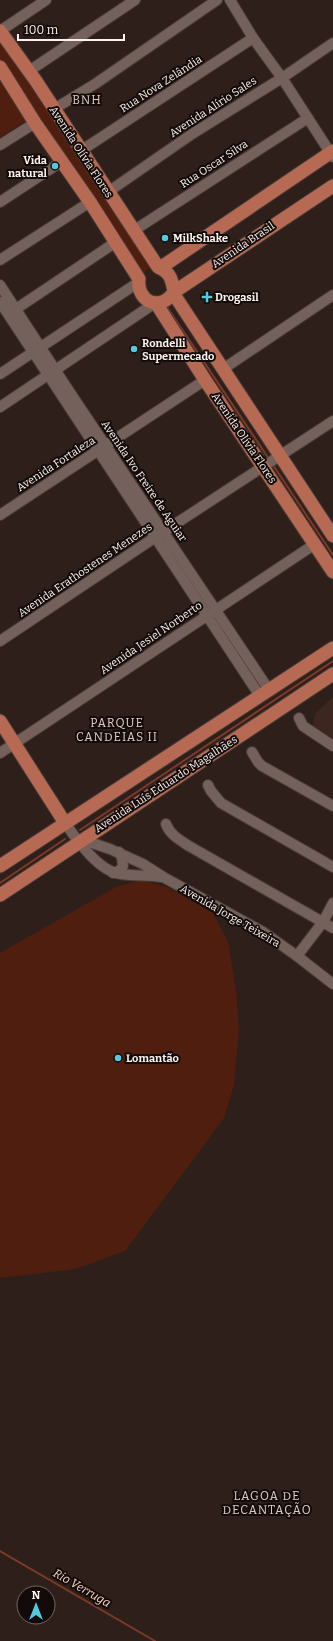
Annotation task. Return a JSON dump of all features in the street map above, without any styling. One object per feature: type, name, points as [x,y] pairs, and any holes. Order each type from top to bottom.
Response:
[{"type":"main road","name":"Avenida Olívia Flores","points":[[0,31],[82,150],[133,231],[159,268],[166,271],[173,280],[173,292],[222,369],[333,535]]},
{"type":"main road","name":"Avenida Olívia Flores","points":[[0,67],[35,123],[116,242],[139,281],[139,289],[144,297],[154,303],[333,572]]},
{"type":"main road","points":[[18,95],[32,76]]},
{"type":"main road","points":[[26,107],[43,94]]},
{"type":"main road","points":[[139,281],[146,270],[159,268],[332,154]]},
{"type":"main road","name":"Avenida Brasil","points":[[154,303],[162,303],[169,298],[173,292],[333,186]]},
{"type":"main road","name":"Avenida Luís Eduardo Magalhães","points":[[0,866],[333,648]]},
{"type":"main road","name":"Avenida Luís Eduardo Magalhães","points":[[0,895],[80,844],[333,674]]},
{"type":"main road","points":[[0,721],[65,823]]},
{"type":"street","points":[[0,31],[46,0]]},
{"type":"street","points":[[32,76],[135,0]]},
{"type":"street","points":[[54,109],[95,84],[217,0]]},
{"type":"street","points":[[230,0],[253,38],[282,78],[332,154]]},
{"type":"street","name":"Rua Nova Zelândia","points":[[82,150],[253,38]]},
{"type":"street","name":"Avenida Alírio Sales","points":[[108,192],[192,134],[282,78],[333,43]]},
{"type":"street","name":"Rua Oscar Silva","points":[[133,231],[308,118]]},
{"type":"street","points":[[0,145],[35,123]]},
{"type":"street","points":[[0,202],[61,162]]},
{"type":"street","points":[[0,260],[90,202]]},
{"type":"street","points":[[16,309],[116,242]]},
{"type":"street","points":[[0,374],[139,281]]},
{"type":"street","name":"Avenida Ivo Freire de Aguiar","points":[[0,285],[16,309],[37,349]]},
{"type":"street","points":[[222,369],[333,295]]},
{"type":"street","name":"Avenida Ivo Freire de Aguiar","points":[[0,302],[37,349],[102,448],[159,535],[206,616],[264,693]]},
{"type":"street","name":"Avenida Brasil","points":[[0,407],[154,303]]},
{"type":"street","name":"Avenida Fortaleza","points":[[0,515],[205,380]]},
{"type":"street","points":[[281,456],[333,421]]},
{"type":"street","name":"Avenida Erathostenes Menezes","points":[[0,641],[281,456]]},
{"type":"street","name":"Avenida Ivo Freire de Aguiar","points":[[159,535],[216,610],[264,693]]},
{"type":"street","name":"Avenida Jesiel Norberto","points":[[0,753],[315,544]]},
{"type":"street","points":[[299,718],[303,726],[333,746]]},
{"type":"street","points":[[252,752],[262,766],[333,806]]},
{"type":"street","points":[[208,785],[221,803],[333,867]]},
{"type":"street","points":[[65,823],[80,844],[95,859],[113,873],[119,871],[123,866],[122,858],[119,852]]},
{"type":"street","points":[[166,824],[174,836],[189,846],[333,928]]},
{"type":"street","name":"Avenida Jorge Teixeira","points":[[80,844],[92,844],[119,852],[143,864],[165,878],[262,932],[297,956],[333,984]]},
{"type":"street","name":"Avenida Jorge Teixeira","points":[[113,873],[165,878]]},
{"type":"street","points":[[297,956],[322,922],[333,903]]},
{"type":"shaded area","points":[[0,31],[158,267],[146,270],[139,280],[0,68]]},
{"type":"shaded area","points":[[0,80],[26,121],[0,137]]},
{"type":"shaded area","points":[[333,697],[333,740],[312,729],[315,714]]},
{"type":"shaded area","name":"Lomantão","points":[[138,881],[150,882],[169,888],[213,913],[228,942],[236,990],[239,1030],[234,1085],[224,1118],[125,1251],[75,1269],[0,1278],[0,953],[116,887]]},
{"type":"waterway","points":[[167,307],[269,459]]},
{"type":"waterway","points":[[273,465],[333,555]]},
{"type":"waterway","points":[[80,830],[333,661]]},
{"type":"waterway","points":[[0,883],[65,839]]},
{"type":"waterway","name":"Rio Verruga","points":[[0,1551],[155,1641]]},
{"type":"place","name":"Vida natural","points":[[55,166]]},
{"type":"place","name":"MilkShake","points":[[165,238]]},
{"type":"place","name":"Drogasil","points":[[207,297]]},
{"type":"place","name":"Rondelli Supermecado","points":[[134,349]]},
{"type":"place","name":"Lomantão","points":[[118,1058]]},
{"type":"district","name":"BNH","points":[[87,100]]},
{"type":"district","name":"PARQUE CANDEIAS II","points":[[117,730]]},
{"type":"district","name":"LAGOA DE DECANTAÇÃO","points":[[267,1503]]}]
